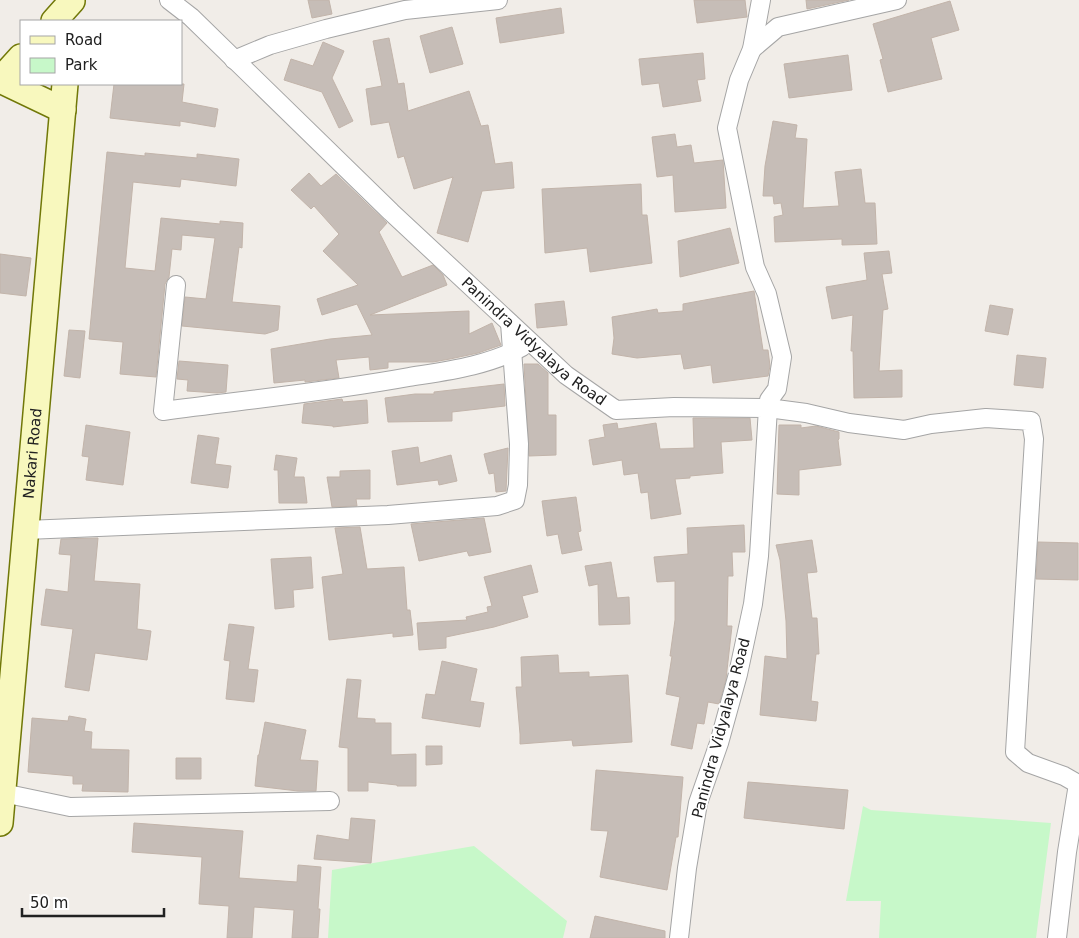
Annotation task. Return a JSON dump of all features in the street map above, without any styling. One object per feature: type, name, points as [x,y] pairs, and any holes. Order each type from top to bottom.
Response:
[{"type":"street","name":"Panindra Vidyalaya Road","points":[[169,0],[191,18],[391,212],[566,375],[616,410],[674,407],[768,408],[759,556],[753,604],[738,674],[719,744],[698,803],[687,868],[679,938]]},
{"type":"street","points":[[234,60],[270,45],[405,10],[498,0]]},
{"type":"street","points":[[761,0],[752,49],[739,80],[727,128],[755,267],[767,294],[782,357],[777,389],[769,400],[768,408],[806,413],[849,423],[904,430],[931,424],[986,418],[1031,421],[1034,439],[1015,752],[1028,762],[1064,776],[1078,784],[1076,818],[1057,938]]},
{"type":"street","points":[[752,49],[778,27],[897,0]]},
{"type":"street","points":[[55,20],[72,7]]},
{"type":"street","points":[[20,58],[0,80],[63,110]]},
{"type":"street","name":"Nakari Road","points":[[0,823],[3,793],[8,642],[26,530],[65,85]]},
{"type":"street","points":[[176,285],[163,411],[392,380],[465,368],[512,352],[531,342]]},
{"type":"street","points":[[26,530],[388,515],[496,506],[515,500],[518,485],[519,444],[510,323]]},
{"type":"street","points":[[3,793],[70,807],[330,801]]},
{"type":"green space","points":[[863,806],[871,810],[1051,823],[1036,938],[879,938],[881,901],[846,901]]},
{"type":"green space","points":[[474,846],[567,921],[563,938],[328,938],[332,870]]},
{"type":"building","points":[[308,0],[329,0],[332,14],[312,18]]},
{"type":"building","points":[[694,0],[745,0],[747,17],[697,23]]},
{"type":"building","points":[[806,0],[849,0],[807,9]]},
{"type":"building","points":[[950,1],[959,30],[931,38],[942,79],[888,92],[880,60],[883,59],[873,24]]},
{"type":"building","points":[[561,8],[564,33],[500,43],[496,18]]},
{"type":"building","points":[[452,27],[463,64],[430,73],[420,36]]},
{"type":"building","points":[[389,38],[398,84],[404,83],[408,111],[469,91],[481,126],[488,125],[495,164],[512,162],[514,188],[482,191],[468,242],[437,233],[453,177],[414,189],[404,156],[398,158],[389,122],[371,125],[366,89],[382,86],[373,41]]},
{"type":"building","points":[[323,42],[344,51],[332,78],[353,121],[339,128],[322,92],[284,80],[291,59],[313,66]]},
{"type":"building","points":[[703,53],[705,79],[697,80],[701,101],[663,107],[659,83],[642,85],[639,59]]},
{"type":"building","points":[[848,55],[852,90],[789,98],[784,64]]},
{"type":"building","points":[[184,84],[182,102],[218,109],[215,127],[180,121],[180,126],[110,118],[114,85]]},
{"type":"building","points":[[773,121],[797,125],[795,138],[807,139],[803,208],[839,206],[835,172],[861,169],[865,203],[875,203],[877,244],[842,245],[842,239],[775,242],[774,217],[783,215],[781,203],[774,204],[773,196],[763,196],[765,166]]},
{"type":"building","points":[[675,134],[677,147],[691,145],[694,163],[723,160],[726,208],[675,212],[673,175],[657,177],[652,137]]},
{"type":"building","points":[[107,152],[145,156],[145,153],[197,158],[197,154],[239,159],[236,186],[181,179],[180,187],[133,182],[125,268],[155,271],[161,218],[220,224],[220,221],[243,223],[242,248],[239,247],[232,302],[280,306],[278,330],[265,334],[182,326],[185,297],[206,299],[215,238],[182,235],[181,250],[172,249],[169,277],[165,284],[156,377],[120,374],[123,342],[89,339]]},
{"type":"building","points":[[309,173],[321,186],[336,174],[387,223],[379,232],[402,277],[433,265],[443,275],[447,285],[370,315],[469,311],[469,334],[492,323],[501,345],[478,353],[433,362],[388,362],[388,368],[370,370],[369,357],[336,360],[339,378],[274,383],[271,349],[330,339],[372,335],[357,304],[322,315],[317,299],[358,285],[323,251],[339,234],[314,206],[311,209],[291,190]]},
{"type":"building","points":[[641,184],[642,215],[647,215],[652,263],[590,272],[587,248],[545,253],[542,189]]},
{"type":"building","points":[[730,228],[739,263],[680,277],[678,241]]},
{"type":"building","points":[[889,251],[892,273],[882,274],[888,309],[883,310],[879,371],[902,370],[902,397],[854,398],[853,351],[851,351],[853,315],[832,319],[826,287],[867,280],[864,253]]},
{"type":"building","points":[[0,254],[31,258],[26,296],[0,293]]},
{"type":"building","points":[[754,291],[763,350],[768,350],[770,366],[768,376],[713,383],[711,365],[684,369],[681,354],[637,358],[612,354],[614,338],[612,317],[657,309],[658,313],[683,311],[683,304]]},
{"type":"building","points":[[564,301],[567,325],[537,328],[535,304]]},
{"type":"building","points":[[990,305],[1013,309],[1008,335],[985,331]]},
{"type":"building","points":[[69,330],[85,331],[80,378],[64,376]]},
{"type":"building","points":[[1017,355],[1046,358],[1043,388],[1014,385]]},
{"type":"building","points":[[179,361],[228,365],[226,392],[187,391],[188,380],[177,379]]},
{"type":"building","points":[[524,364],[538,364],[548,373],[548,415],[556,415],[556,455],[529,456]]},
{"type":"building","points":[[504,384],[505,406],[452,412],[452,421],[388,422],[385,398],[415,394],[434,394],[434,392]]},
{"type":"building","points":[[342,399],[343,402],[367,400],[368,423],[333,427],[302,423],[304,404]]},
{"type":"building","points":[[693,418],[750,418],[752,440],[721,442],[723,473],[675,479],[681,514],[651,519],[648,492],[641,493],[638,473],[624,475],[622,460],[593,465],[589,440],[605,437],[603,425],[617,423],[618,429],[656,423],[660,449],[694,448]]},
{"type":"building","points":[[86,425],[130,432],[123,485],[86,480],[89,457],[82,456]]},
{"type":"building","points":[[779,425],[801,425],[801,428],[816,426],[839,432],[841,465],[799,470],[799,495],[777,494]]},
{"type":"building","points":[[198,435],[219,438],[215,464],[231,466],[228,488],[191,483]]},
{"type":"building","points":[[418,447],[420,463],[451,455],[457,481],[439,485],[438,480],[397,485],[392,451]]},
{"type":"building","points":[[508,448],[506,491],[496,492],[494,473],[489,474],[484,454]]},
{"type":"building","points":[[276,455],[297,458],[294,477],[304,477],[307,503],[279,503],[278,470],[274,470]]},
{"type":"building","points":[[370,470],[370,499],[356,499],[357,506],[332,507],[327,477],[340,477],[340,471]]},
{"type":"building","points":[[576,497],[581,531],[578,532],[582,550],[562,554],[558,534],[547,536],[542,501]]},
{"type":"building","points":[[484,518],[491,552],[469,556],[467,551],[419,561],[411,524]]},
{"type":"building","points":[[744,525],[745,552],[732,552],[733,576],[728,576],[727,626],[732,626],[726,679],[719,704],[708,702],[704,724],[697,723],[692,749],[671,745],[680,697],[666,694],[675,620],[675,581],[657,582],[654,557],[688,554],[687,528]]},
{"type":"building","points":[[360,527],[367,569],[404,567],[407,610],[410,610],[413,635],[393,637],[393,633],[329,640],[322,577],[343,574],[335,528]]},
{"type":"building","points":[[98,538],[94,581],[140,584],[137,629],[151,631],[147,660],[95,653],[89,691],[65,687],[73,629],[41,625],[46,589],[68,592],[71,555],[59,554],[61,539]]},
{"type":"building","points":[[812,540],[817,572],[807,573],[812,618],[817,618],[819,654],[816,654],[811,701],[818,702],[816,721],[760,715],[765,656],[787,659],[786,621],[780,560],[776,545]]},
{"type":"building","points":[[1038,542],[1078,543],[1078,580],[1036,579]]},
{"type":"building","points":[[311,557],[313,588],[293,590],[294,607],[275,609],[271,559]]},
{"type":"building","points":[[611,562],[617,598],[629,597],[630,624],[599,625],[598,584],[589,586],[585,566]]},
{"type":"building","points":[[531,565],[538,592],[522,596],[528,617],[494,627],[446,637],[446,648],[419,650],[417,623],[467,620],[466,617],[488,612],[487,607],[492,606],[484,577]]},
{"type":"building","points":[[229,624],[254,627],[248,669],[258,670],[254,702],[226,699],[230,661],[224,660]]},
{"type":"building","points":[[558,655],[559,673],[589,672],[589,677],[628,675],[632,742],[573,746],[572,740],[520,744],[516,687],[522,687],[521,657]]},
{"type":"building","points":[[442,661],[477,669],[470,701],[484,703],[480,727],[422,718],[426,694],[435,695]]},
{"type":"building","points":[[347,679],[361,680],[357,718],[375,719],[375,723],[391,723],[391,755],[416,754],[416,786],[397,786],[368,782],[368,791],[348,791],[348,748],[339,747]]},
{"type":"building","points":[[69,716],[86,719],[84,731],[92,732],[91,749],[129,750],[128,792],[82,791],[83,784],[73,784],[73,776],[28,772],[32,718],[68,721]]},
{"type":"building","points":[[265,722],[306,730],[300,760],[318,761],[316,791],[255,786],[258,755]]},
{"type":"building","points":[[426,746],[442,746],[442,764],[426,765]]},
{"type":"building","points":[[176,758],[201,758],[201,779],[176,779]]},
{"type":"building","points":[[596,770],[683,777],[678,837],[676,837],[667,890],[600,877],[608,831],[591,830]]},
{"type":"building","points":[[748,782],[848,790],[844,829],[744,818]]},
{"type":"building","points":[[351,818],[375,820],[371,863],[314,859],[317,835],[349,840]]},
{"type":"building","points":[[134,823],[243,831],[239,878],[297,882],[298,865],[321,867],[318,938],[292,938],[294,910],[254,907],[252,938],[227,938],[229,906],[199,904],[202,857],[132,852]]},
{"type":"building","points":[[595,916],[665,931],[665,938],[590,938]]}]
